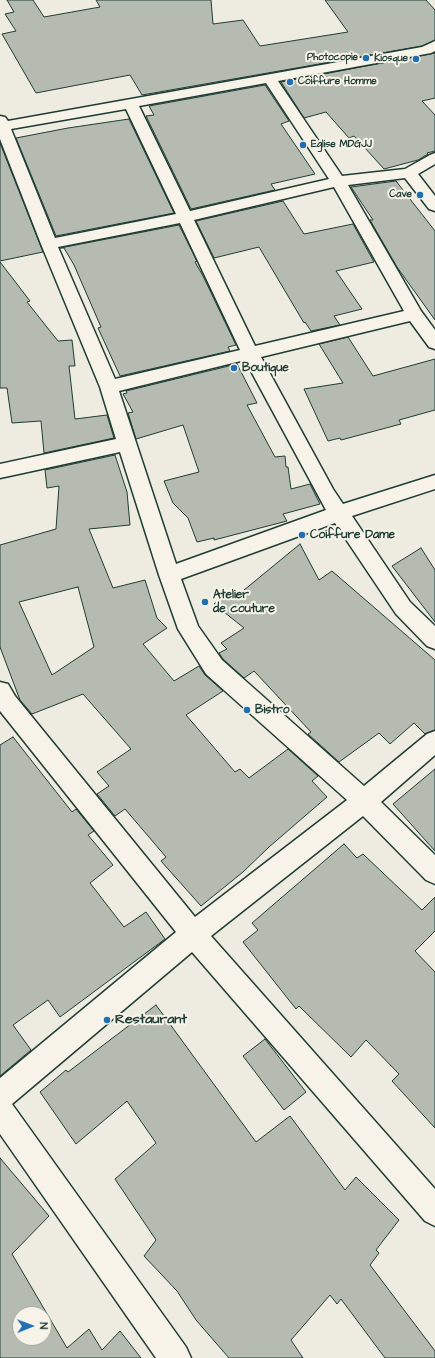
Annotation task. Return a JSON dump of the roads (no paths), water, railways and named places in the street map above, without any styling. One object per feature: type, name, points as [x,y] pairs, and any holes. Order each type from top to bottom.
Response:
[{"type":"street","points":[[432,50],[131,104],[1,125],[109,386],[169,575],[189,629],[214,667],[364,801],[435,872]]},
{"type":"street","points":[[270,78],[338,181],[414,314],[435,343]]},
{"type":"street","points":[[131,104],[250,353],[326,494],[403,608],[435,640]]},
{"type":"street","points":[[49,244],[185,217],[338,181],[409,172],[435,158]]},
{"type":"street","points":[[409,172],[435,206]]},
{"type":"street","points":[[109,386],[414,314]]},
{"type":"street","points":[[0,471],[127,444]]},
{"type":"street","points":[[169,575],[339,513],[435,482]]},
{"type":"street","points":[[0,691],[7,703],[193,934],[435,1211]]},
{"type":"street","points":[[0,1096],[193,934],[364,801],[435,741]]},
{"type":"street","points":[[0,1110],[175,1358]]},
{"type":"place","name":"Photocopie","points":[[366,58]]},
{"type":"place","name":"Kiosque","points":[[416,59]]},
{"type":"place","name":"Coiffure Homme","points":[[290,82]]},
{"type":"place","name":"Eglise MDGJJ","points":[[303,145]]},
{"type":"place","name":"Cave","points":[[420,195]]},
{"type":"place","name":"Boutique","points":[[234,368]]},
{"type":"place","name":"Coiffure Dame","points":[[302,535]]},
{"type":"place","name":"Atelier de couture","points":[[205,602]]},
{"type":"place","name":"Bistro","points":[[247,710]]},
{"type":"place","name":"Restaurant","points":[[107,1020]]}]
